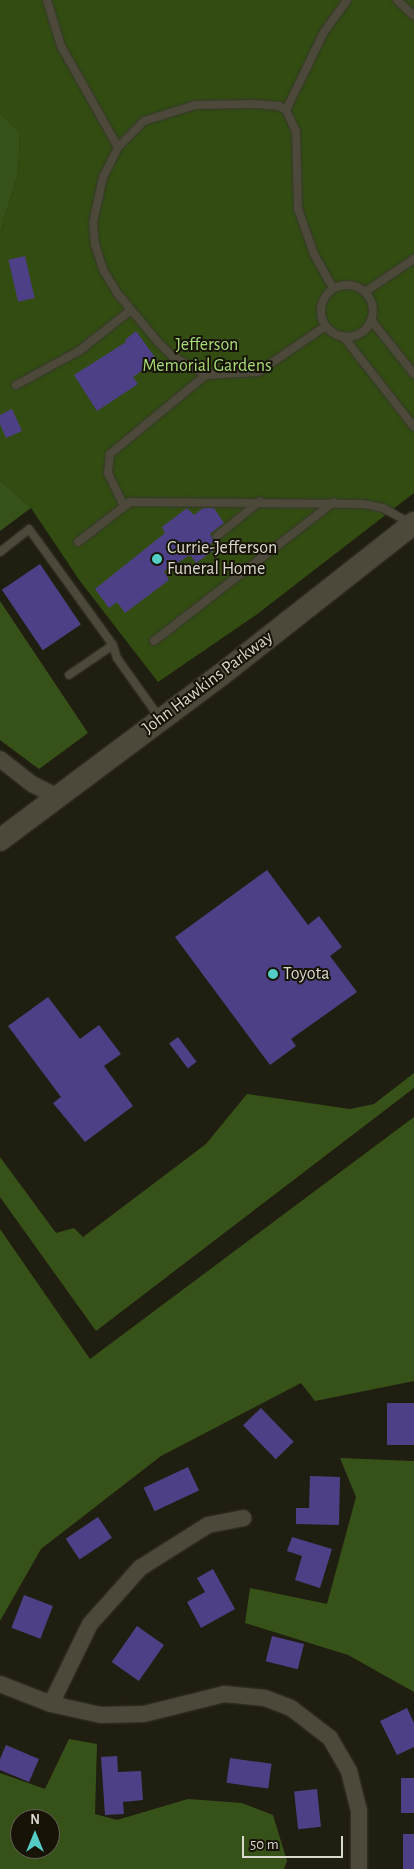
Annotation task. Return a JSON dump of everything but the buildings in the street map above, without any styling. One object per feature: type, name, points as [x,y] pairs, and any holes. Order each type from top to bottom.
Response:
[{"type":"main road","name":"John Hawkins Parkway","points":[[0,840],[413,524]]},
{"type":"street","points":[[0,759],[32,784],[56,797]]},
{"type":"street","points":[[51,1704],[90,1624],[140,1568],[208,1525],[243,1518]]},
{"type":"street","points":[[0,1684],[77,1712],[126,1716],[162,1710],[208,1696],[242,1694],[265,1698],[291,1708],[330,1738],[349,1771],[359,1811],[359,1869]]},
{"type":"lane","points":[[47,0],[61,46],[118,147]]},
{"type":"lane","points":[[286,110],[324,32],[347,0]]},
{"type":"lane","points":[[397,0],[414,16]]},
{"type":"lane","points":[[326,326],[258,372],[206,375],[174,357],[131,310],[104,272],[95,245],[92,223],[103,176],[118,147],[144,120],[195,105],[255,104],[279,106],[286,110],[296,131],[298,210],[314,254],[333,288]]},
{"type":"lane","points":[[366,292],[414,259]]},
{"type":"lane","points":[[342,336],[357,335],[371,320],[373,307],[366,292],[350,284],[333,288],[326,294],[320,310],[326,326],[342,336],[414,428]]},
{"type":"lane","points":[[16,385],[79,351],[131,310]]},
{"type":"lane","points":[[371,320],[414,374]]},
{"type":"lane","points":[[124,506],[108,473],[110,454],[206,375]]},
{"type":"lane","points":[[78,542],[130,502],[334,502],[383,508],[413,524]]},
{"type":"lane","points":[[217,536],[260,502]]},
{"type":"lane","points":[[154,641],[334,502]]},
{"type":"lane","points":[[0,552],[29,529],[113,645],[117,658],[160,719]]},
{"type":"lane","points":[[69,675],[113,645]]},
{"type":"green space","name":"Jefferson Memorial Gardens","points":[[0,0],[414,0],[414,493],[256,615],[158,682],[80,581],[31,508],[0,480],[0,233],[18,174],[20,133],[0,113]]},
{"type":"green space","points":[[0,113],[20,133],[18,174],[0,233]]},
{"type":"green space","points":[[0,480],[31,508],[0,531]]},
{"type":"green space","points":[[0,601],[88,733],[39,769],[0,740]]},
{"type":"green space","points":[[414,1073],[414,1088],[96,1331],[0,1197],[0,1157],[56,1233],[74,1228],[83,1237],[206,1144],[247,1094],[350,1109],[374,1104]]},
{"type":"green space","points":[[414,1117],[414,1381],[315,1401],[301,1383],[161,1456],[41,1549],[0,1621],[0,1229],[90,1359]]},
{"type":"green space","points":[[340,1458],[414,1461],[414,1692],[348,1655],[245,1623],[250,1588],[327,1604],[356,1497]]},
{"type":"green space","points":[[69,1739],[97,1744],[95,1814],[117,1820],[188,1799],[242,1803],[273,1815],[287,1861],[284,1869],[0,1869],[0,1773],[45,1789]]},
{"type":"place","name":"Currie-Jefferson Funeral Home","points":[[157,559]]},
{"type":"place","name":"Toyota","points":[[273,974]]}]
